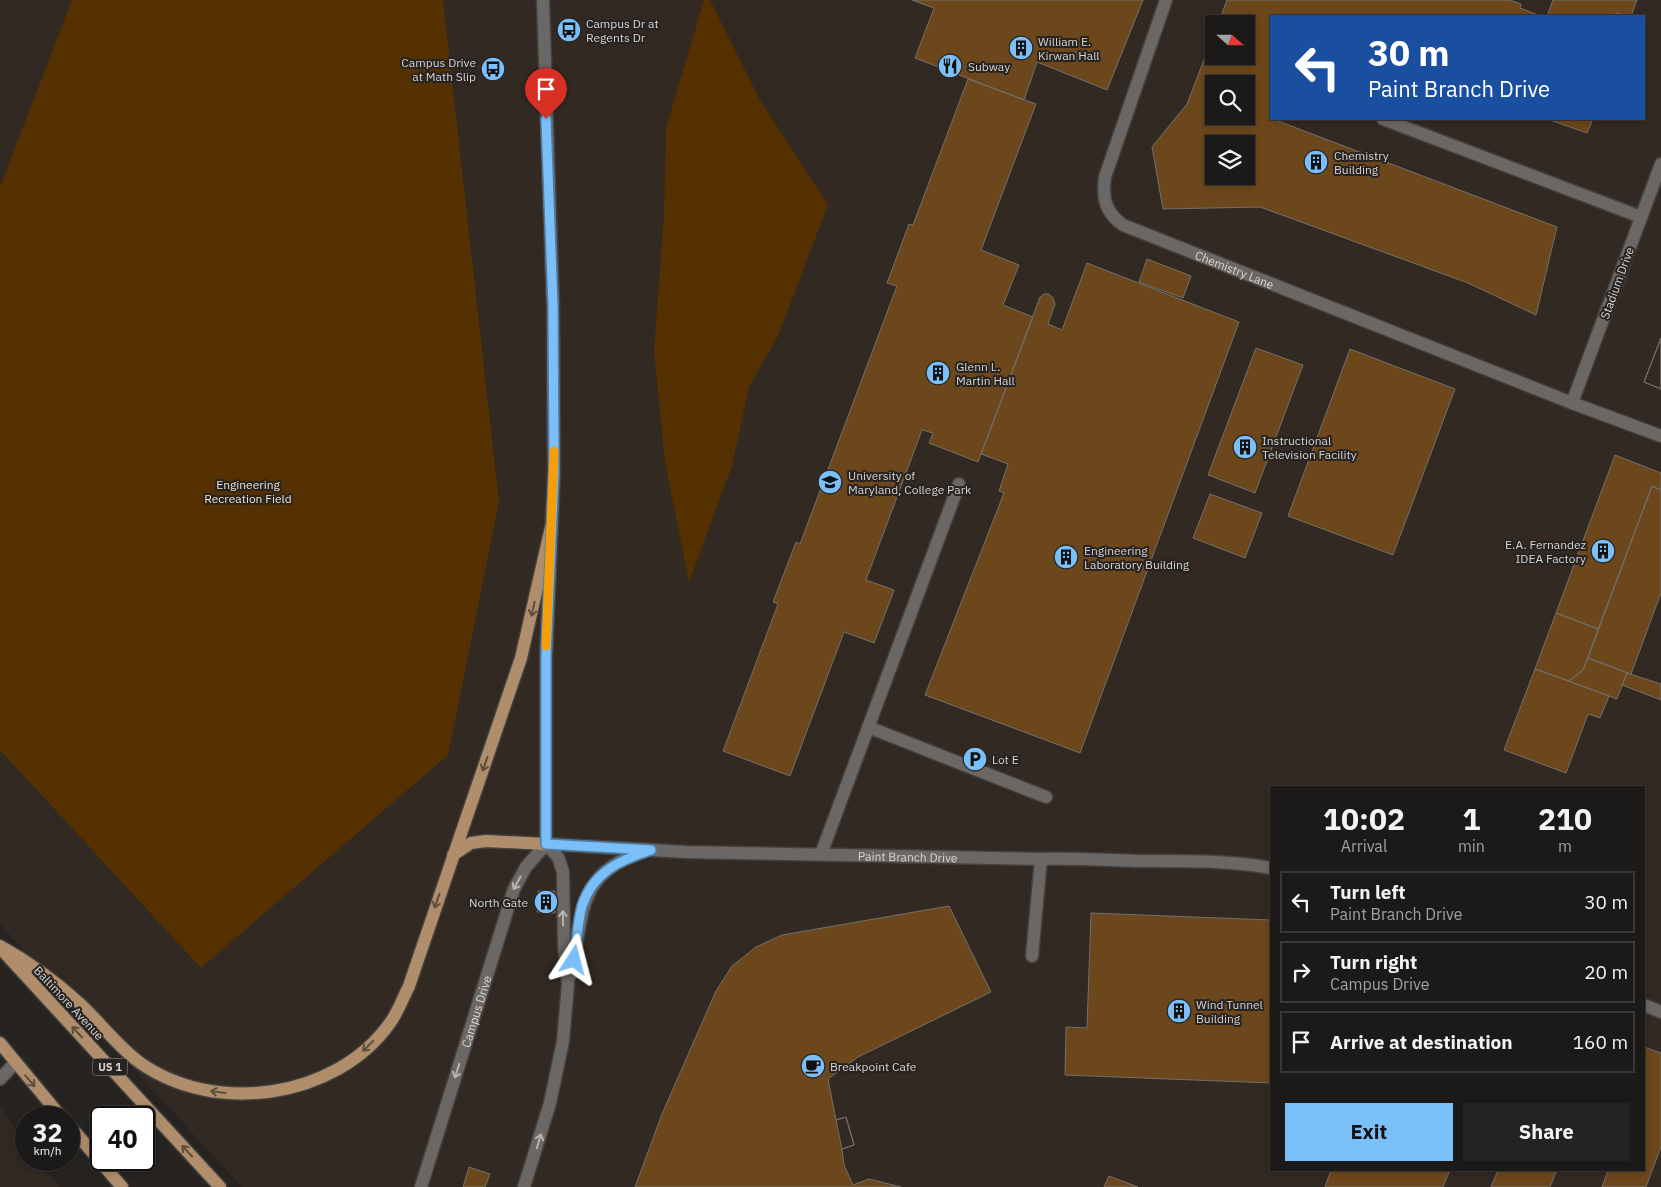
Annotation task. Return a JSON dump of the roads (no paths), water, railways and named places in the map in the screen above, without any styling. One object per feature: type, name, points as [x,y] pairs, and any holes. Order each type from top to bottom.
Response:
[{"type":"main road","points":[[0,947],[50,977],[139,1062],[161,1075],[208,1090],[234,1094],[274,1091],[305,1084],[336,1071],[364,1051],[390,1023],[409,986],[521,658],[551,527]]},
{"type":"main road","points":[[453,855],[471,843],[486,841],[546,844]]},
{"type":"main road","name":"Baltimore Avenue","points":[[0,947],[220,1187]]},
{"type":"main road","points":[[0,1043],[52,1106]]},
{"type":"main road","points":[[80,1138],[122,1187]]},
{"type":"street","points":[[543,0],[553,307],[554,472],[546,656],[546,844],[558,857],[564,872],[564,947],[568,984]]},
{"type":"street","name":"Chemistry Lane","points":[[1166,0],[1104,177],[1103,194],[1114,219],[1132,228],[1661,436]]},
{"type":"street","points":[[1386,120],[1641,218]]},
{"type":"street","name":"Stadium Drive","points":[[1572,402],[1661,164]]},
{"type":"street","points":[[821,854],[959,484]]},
{"type":"street","points":[[868,727],[1046,797]]},
{"type":"street","name":"Paint Branch Drive","points":[[546,844],[651,850],[1222,862],[1270,868]]},
{"type":"street","name":"Campus Drive","points":[[421,1187],[514,889],[526,868],[546,844]]},
{"type":"street","points":[[524,1187],[550,1103],[563,1041],[568,984],[582,905],[593,886],[609,867],[625,858],[651,850]]},
{"type":"street","points":[[1032,956],[1041,859]]},
{"type":"street","points":[[1645,1005],[1661,1012]]},
{"type":"street","points":[[0,1079],[15,1062]]},
{"type":"place","name":"Campus Dr at Regents Dr","points":[[569,30]]},
{"type":"place","name":"William E. Kirwan Hall","points":[[1021,48]]},
{"type":"place","name":"Subway","points":[[950,66]]},
{"type":"place","name":"Campus Drive at Math Slip","points":[[493,69]]},
{"type":"place","name":"Chemistry Building","points":[[1316,162]]},
{"type":"place","name":"Glenn L. Martin Hall","points":[[938,373]]},
{"type":"place","name":"Instructional Television Facility","points":[[1245,447]]},
{"type":"place","name":"University of Maryland, College Park","points":[[830,482]]},
{"type":"place","name":"E.A. Fernandez IDEA Factory","points":[[1603,551]]},
{"type":"place","name":"Engineering Laboratory Building","points":[[1066,557]]},
{"type":"place","name":"Lot E","points":[[975,759]]},
{"type":"place","name":"North Gate","points":[[546,902]]},
{"type":"place","name":"Wind Tunnel Building","points":[[1179,1011]]},
{"type":"place","name":"Breakpoint Cafe","points":[[813,1066]]},
{"type":"park label","name":"Engineering Recreation Field","points":[[248,491]]}]
